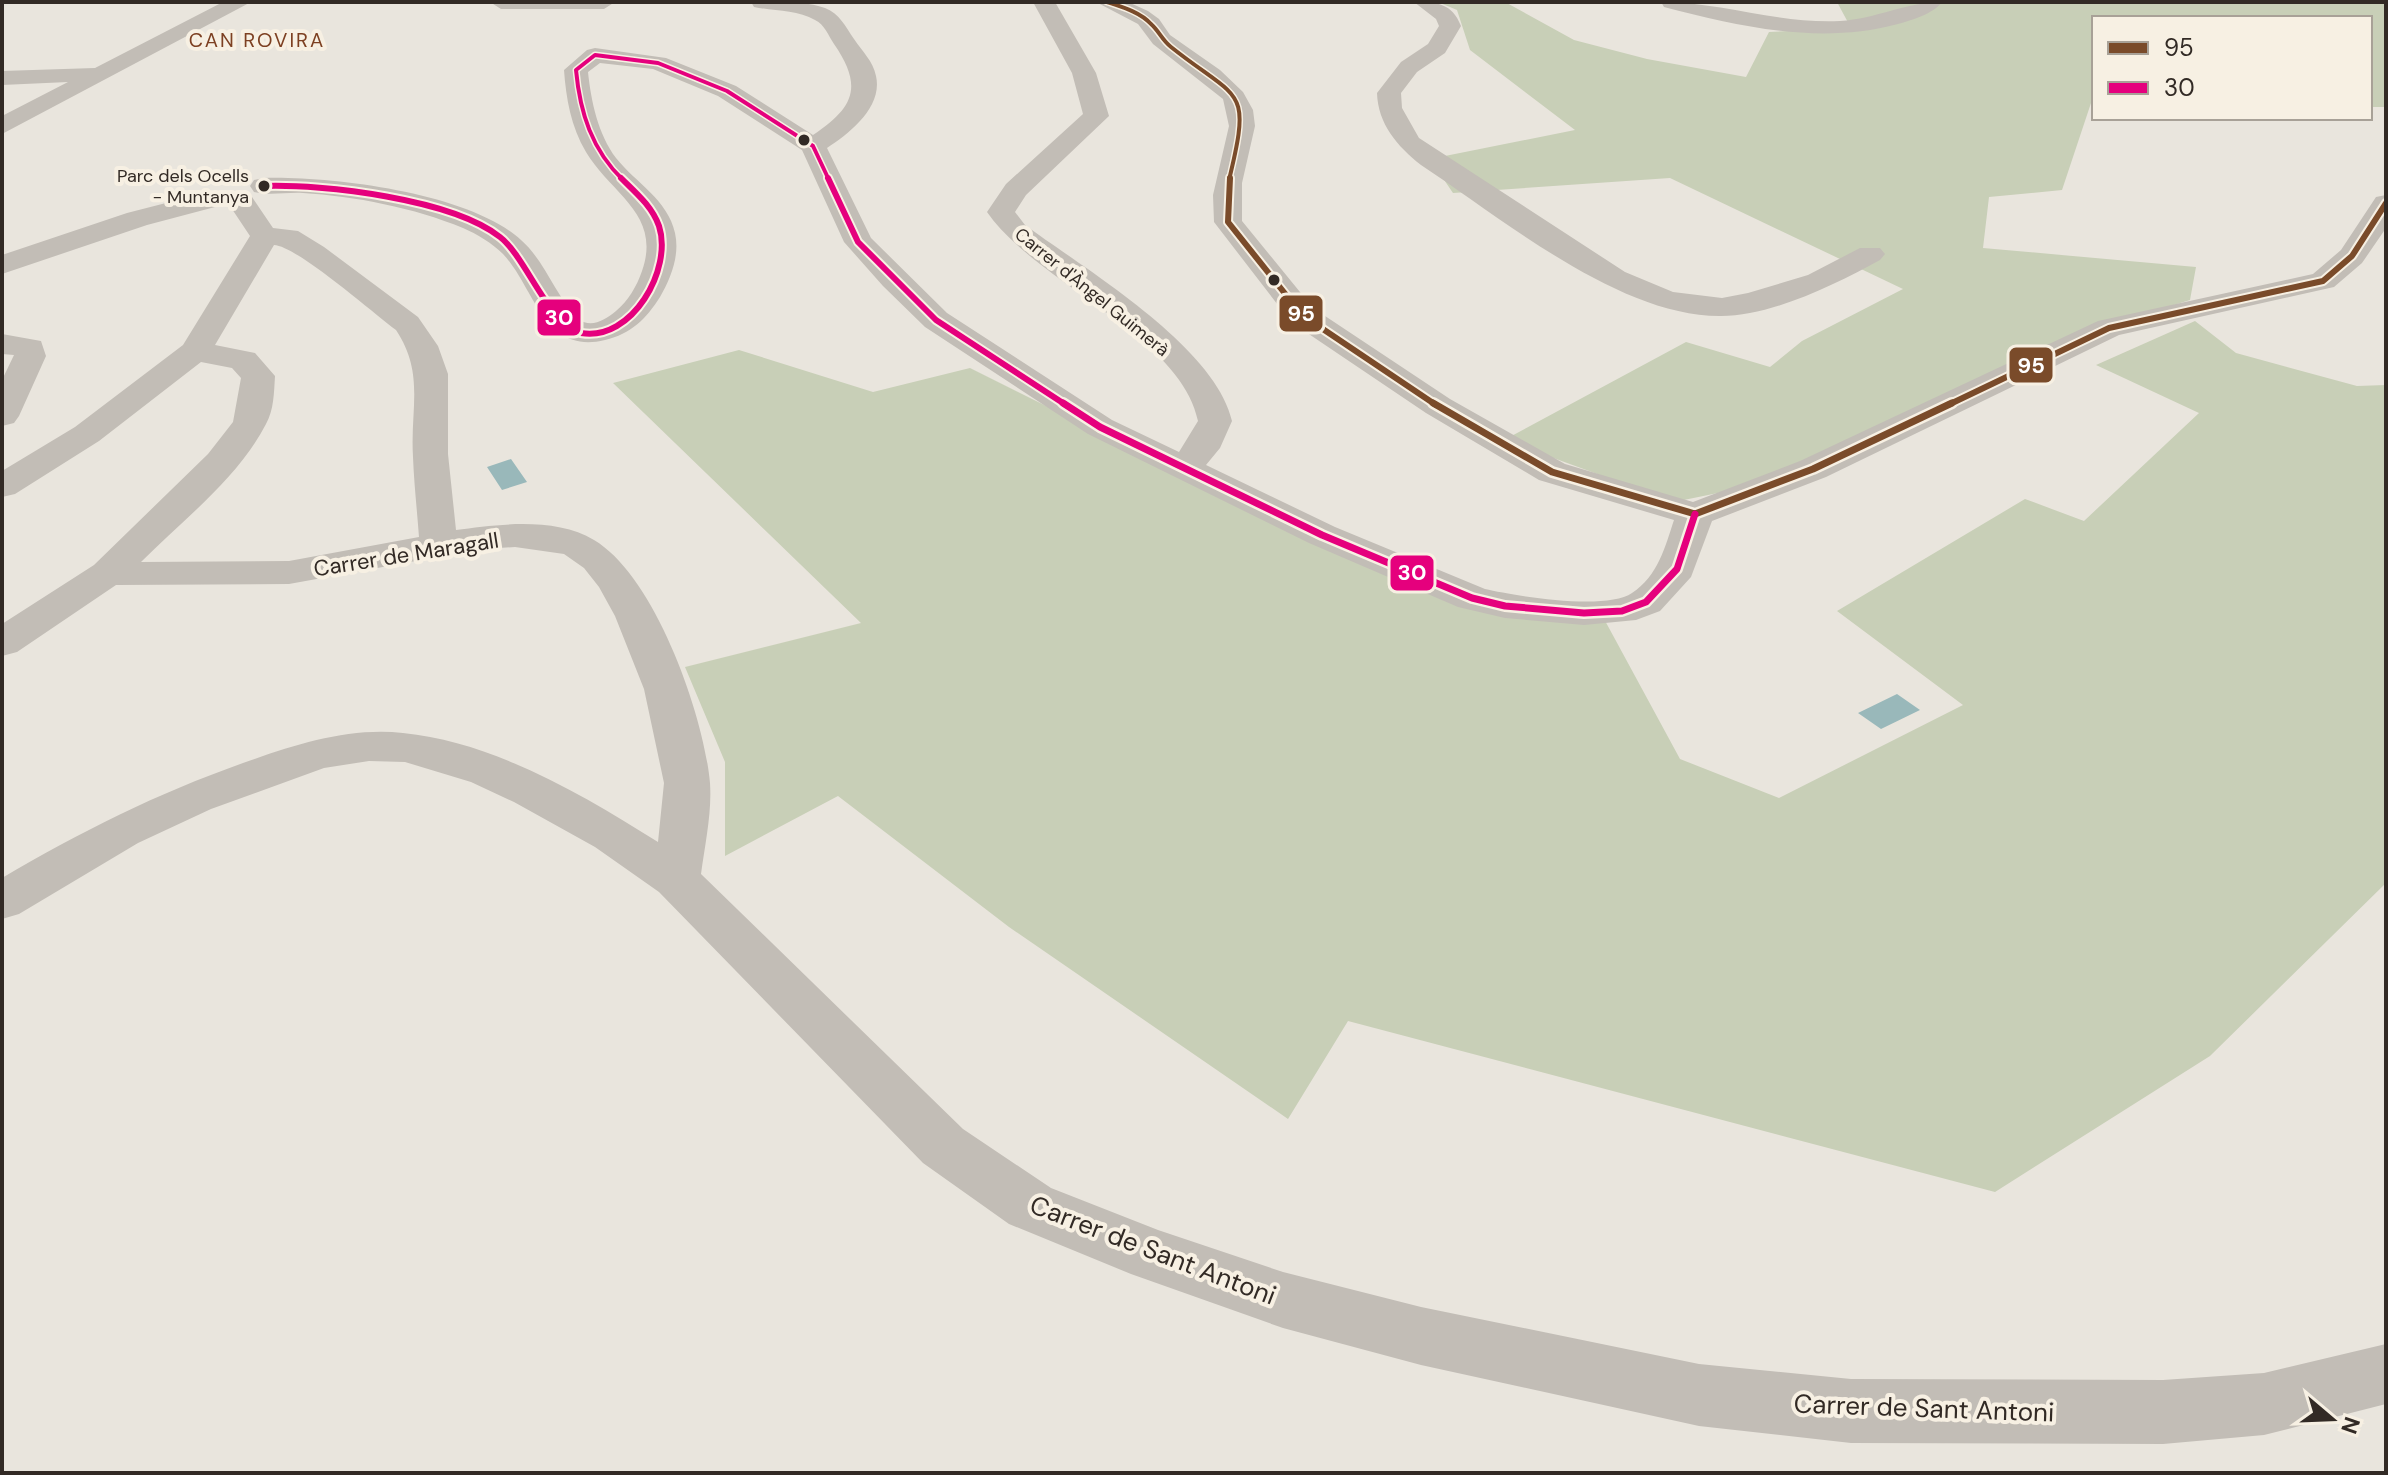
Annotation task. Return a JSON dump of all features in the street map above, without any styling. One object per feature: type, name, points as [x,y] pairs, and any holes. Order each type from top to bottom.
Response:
[{"type":"street","points":[[2,126],[240,2]]},
{"type":"street","points":[[501,2],[604,2]]},
{"type":"street","points":[[762,2],[826,16],[850,45],[862,69],[864,97],[858,112],[813,146]]},
{"type":"street","name":"Carrer d'Àngel Guimerà","points":[[1044,2],[1081,69],[1096,105],[1096,116],[1016,190],[1001,212],[1015,231],[1153,338],[1199,381],[1210,400],[1215,421],[1202,448],[1184,467]]},
{"type":"street","points":[[1107,2],[1154,26],[1160,38],[1219,78],[1229,93],[1242,123],[1229,171],[1225,206],[1228,222],[1302,315],[1438,406],[1552,472],[1695,514],[1813,469],[2109,328],[2164,319],[2323,281],[2341,270],[2350,259],[2386,203]]},
{"type":"street","points":[[1425,2],[1446,16],[1450,26],[1437,48],[1409,67],[1389,93],[1390,108],[1408,142],[1460,181],[1614,278],[1667,301],[1722,307],[1819,281],[1870,254]]},
{"type":"street","points":[[1672,2],[1719,15],[1822,27],[1876,25],[1914,14],[1931,2]]},
{"type":"street","points":[[2,265],[137,219],[205,201],[219,206],[302,185],[423,207],[492,231],[512,247],[559,316],[576,331],[593,332],[617,326],[634,313],[653,284],[660,264],[662,240],[653,212],[605,160],[589,133],[577,94],[576,70],[595,55],[658,63],[727,91],[813,146],[858,242],[936,320],[1100,427],[1322,535],[1472,598],[1543,610],[1622,611],[1646,602],[1677,569],[1695,514]]},
{"type":"street","points":[[2,78],[107,73]]},
{"type":"street","points":[[2,486],[87,434],[195,351],[252,261],[264,236],[253,195]]},
{"type":"street","points":[[264,236],[288,237],[314,253],[407,324],[422,346],[432,374],[430,454],[439,545]]},
{"type":"street","points":[[2,344],[30,348],[30,356],[2,416]]},
{"type":"street","points":[[2,643],[108,573],[221,462],[250,423],[257,399],[258,376],[243,360],[195,351]]},
{"type":"street","name":"Carrer de Maragall","points":[[108,573],[313,570],[439,545],[517,536],[566,542],[597,559],[640,625],[671,698],[687,784],[676,879]]},
{"type":"street","name":"Carrer de Sant Antoni","points":[[2,901],[137,822],[174,805],[279,767],[369,746],[398,747],[436,756],[528,791],[632,846],[676,879],[943,1146],[1030,1206],[1152,1255],[1283,1300],[1421,1336],[1699,1395],[1851,1411],[2178,1411],[2264,1404],[2386,1374]]},
{"type":"green space","points":[[1438,2],[1505,2],[1574,40],[1647,59],[1746,77],[1769,32],[1851,28],[1837,2],[2386,2],[2386,107],[2372,107],[2372,16],[2092,16],[2092,100],[2062,190],[1989,197],[1983,248],[2196,267],[2190,300],[2125,320],[1801,476],[1674,502],[1504,440],[1686,342],[1770,367],[1802,341],[1903,289],[1670,178],[1453,193],[1430,159],[1575,130],[1470,50],[1457,10]]},
{"type":"green space","points":[[2195,321],[2236,353],[2357,386],[2386,385],[2386,883],[2210,1056],[1995,1192],[1348,1021],[1288,1119],[1009,927],[838,796],[725,856],[725,762],[685,667],[861,623],[613,383],[739,350],[873,392],[970,368],[1173,469],[1478,606],[1603,617],[1680,759],[1779,798],[1963,705],[1837,611],[2025,499],[2084,521],[2199,413],[2096,365]]},
{"type":"water","points":[[511,459],[527,482],[502,490],[487,467]]},
{"type":"water","points":[[1897,694],[1920,710],[1881,729],[1858,713]]},
{"type":"transit line","name":"95","points":[[1107,2],[1146,19],[1171,48],[1212,75],[1234,97],[1242,126],[1227,195],[1228,222],[1302,315],[1438,406],[1552,472],[1695,514],[1813,469],[2109,328],[2323,281],[2352,256],[2386,203]]},
{"type":"transit line","name":"30","points":[[264,186],[326,188],[426,206],[476,223],[497,234],[514,249],[567,325],[583,333],[599,332],[624,321],[643,299],[660,262],[661,235],[651,210],[605,161],[593,140],[581,106],[576,70],[595,55],[658,63],[727,91],[813,146],[858,242],[936,320],[1100,427],[1322,535],[1472,598],[1505,606],[1584,613],[1622,611],[1646,602],[1677,569],[1695,514]]},
{"type":"place","name":"Parc dels Ocells - Muntanya","points":[[264,186]]},
{"type":"district","name":"CAN ROVIRA","points":[[257,40]]}]
